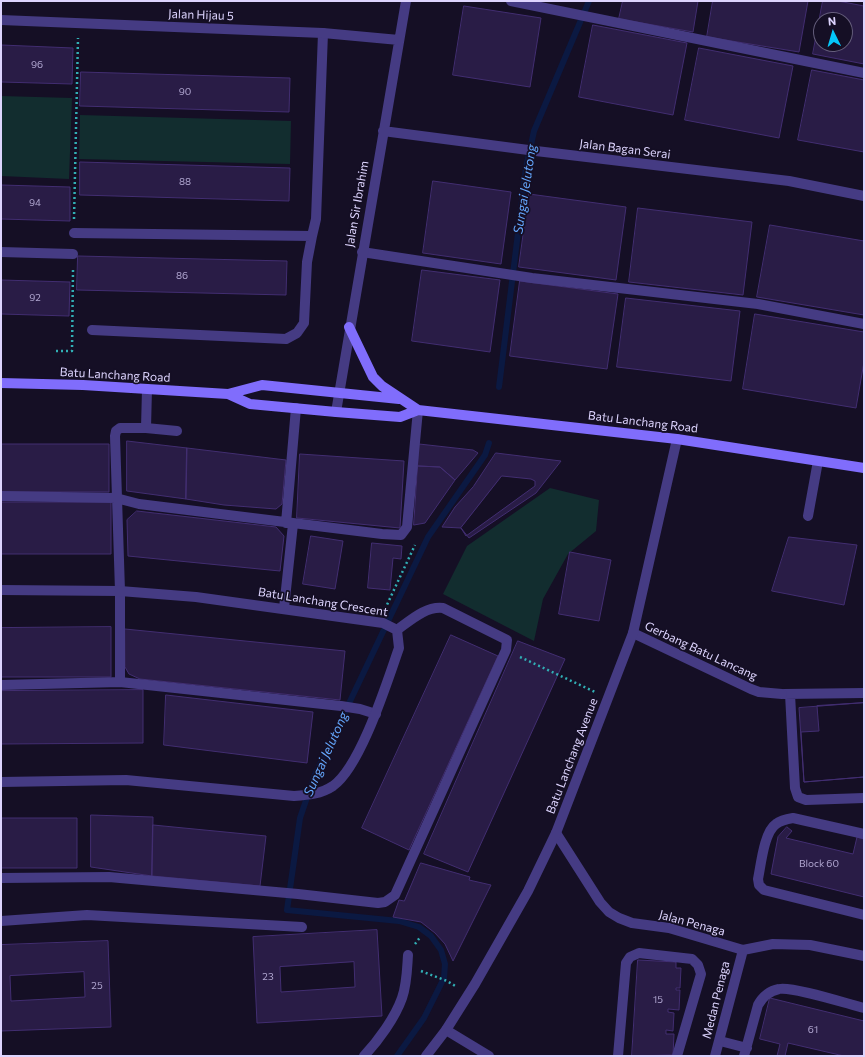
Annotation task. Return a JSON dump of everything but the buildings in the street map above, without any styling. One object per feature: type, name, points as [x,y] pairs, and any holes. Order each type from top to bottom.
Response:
[{"type":"main road","points":[[349,327],[373,377],[382,386],[401,399]]},
{"type":"main road","name":"Batu Lanchang Road","points":[[1,383],[83,385],[228,394],[262,385],[338,392],[401,399],[418,410],[677,439],[864,468]]},
{"type":"main road","name":"Batu Lanchang Road","points":[[228,394],[250,404],[336,412],[400,417],[418,410]]},
{"type":"street","name":"Jalan Sir Ibrahim","points":[[336,412],[349,327],[406,1]]},
{"type":"street","points":[[511,1],[864,73]]},
{"type":"street","name":"Jalan Hijau 5","points":[[1,20],[323,33],[399,40]]},
{"type":"street","points":[[92,330],[286,339],[297,333],[304,323],[307,262],[316,219],[323,33]]},
{"type":"street","name":"Jalan Bagan Serai","points":[[383,131],[789,181],[864,196]]},
{"type":"street","points":[[74,233],[312,236]]},
{"type":"street","points":[[1,252],[74,254]]},
{"type":"street","points":[[362,252],[532,278],[758,304],[864,324]]},
{"type":"street","points":[[146,428],[147,389]]},
{"type":"street","points":[[284,608],[296,408]]},
{"type":"street","points":[[1,496],[116,498],[139,504],[397,536],[405,532],[418,410]]},
{"type":"street","points":[[120,682],[120,592],[116,498],[116,431],[125,426],[177,431]]},
{"type":"street","name":"Batu Lanchang Avenue","points":[[426,1056],[446,1030],[475,984],[528,891],[556,833],[633,634],[677,439]]},
{"type":"street","points":[[808,516],[818,461]]},
{"type":"street","name":"Batu Lanchang Crescent","points":[[1,590],[120,592],[196,597],[284,608],[375,622],[397,630],[400,638],[399,648],[376,714],[349,769],[333,786],[313,794],[294,796],[126,780],[1,782]]},
{"type":"street","points":[[1,878],[109,877],[298,894],[378,903],[385,902],[395,895],[506,650],[507,640],[444,608],[436,607],[426,610],[397,630]]},
{"type":"street","name":"Gerbang Batu Lancang","points":[[633,634],[759,692],[786,694],[864,693]]},
{"type":"street","points":[[1,684],[120,682],[341,706],[360,709],[376,714]]},
{"type":"street","points":[[786,694],[795,788],[798,797],[806,800],[864,798]]},
{"type":"street","points":[[864,834],[793,818],[783,820],[775,824],[768,834],[758,879],[764,890],[864,914]]},
{"type":"street","name":"Jalan Penaga","points":[[556,833],[600,902],[609,912],[632,923],[669,928],[742,950],[773,944],[810,945],[864,956]]},
{"type":"street","points":[[1,921],[87,915],[302,927]]},
{"type":"street","name":"Medan Penaga","points":[[715,1056],[720,1042],[742,950]]},
{"type":"street","points":[[618,1056],[626,963],[630,957],[639,953],[692,959],[698,965],[701,974],[677,1056]]},
{"type":"street","points":[[364,1056],[379,1039],[402,999],[406,979],[408,954]]},
{"type":"street","points":[[720,1042],[746,1052],[758,1005],[762,998],[769,992],[781,988],[864,1008]]},
{"type":"street","points":[[446,1030],[489,1056]]},
{"type":"path","points":[[74,233],[78,23]]},
{"type":"path","points":[[56,351],[72,352],[74,254]]},
{"type":"path","points":[[375,622],[415,544],[405,532]]},
{"type":"path","points":[[506,650],[608,698]]},
{"type":"path","points":[[437,977],[447,981]]},
{"type":"green space","points":[[1,96],[72,98],[69,179],[1,176]]},
{"type":"green space","points":[[80,115],[291,121],[290,164],[79,159]]},
{"type":"green space","points":[[550,488],[599,500],[596,531],[568,554],[543,599],[534,641],[443,594],[467,546]]},
{"type":"waterway","name":"Sungai Jelutong","points":[[499,387],[526,168],[534,131],[589,1]]},
{"type":"waterway","name":"Sungai Jelutong","points":[[397,1056],[424,1018],[444,978],[445,964],[441,950],[431,936],[419,927],[399,921],[287,910],[300,818],[314,777],[428,537],[485,455],[489,443]]}]
